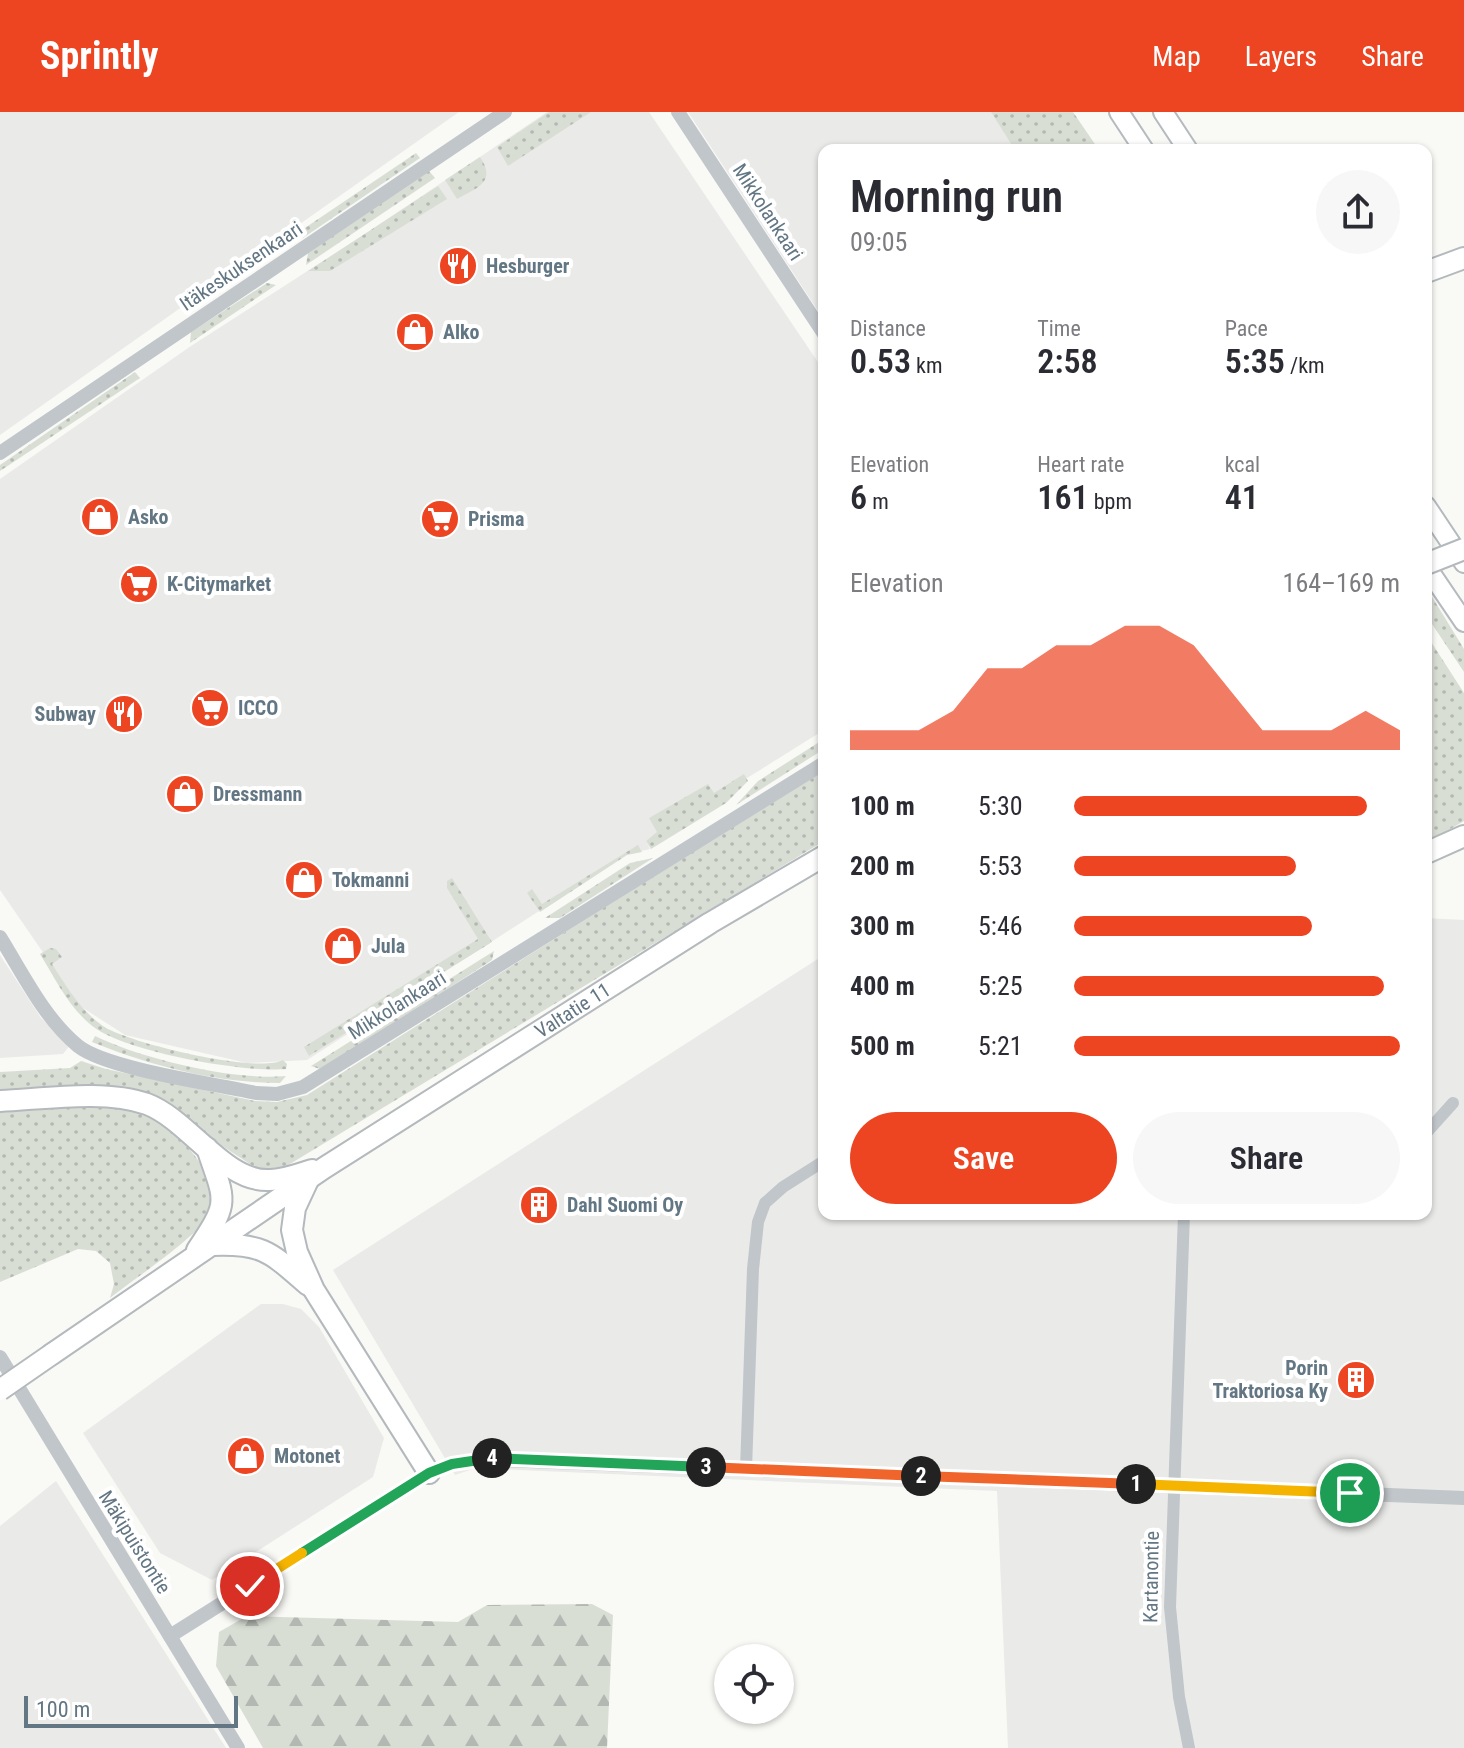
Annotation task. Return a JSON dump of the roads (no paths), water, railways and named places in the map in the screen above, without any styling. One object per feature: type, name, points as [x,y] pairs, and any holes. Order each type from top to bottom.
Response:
[{"type":"highway","points":[[1432,270],[1464,258]]},
{"type":"highway","points":[[1432,562],[1464,549]]},
{"type":"highway","points":[[1432,850],[1464,836]]},
{"type":"highway","name":"Valtatie 11","points":[[191,1260],[316,1173],[710,923],[818,860]]},
{"type":"highway","points":[[0,1101],[98,1097],[129,1099],[171,1116],[227,1164],[253,1178],[272,1180],[316,1173]]},
{"type":"highway","points":[[0,1390],[191,1260],[220,1217],[222,1205],[220,1186],[206,1147]]},
{"type":"highway","points":[[316,1173],[295,1208],[292,1230],[297,1252],[314,1290],[429,1473]]},
{"type":"highway","points":[[213,1245],[244,1244],[263,1249],[314,1290]]},
{"type":"main road","points":[[1119,112],[1140,144]]},
{"type":"main road","points":[[1163,112],[1184,144]]},
{"type":"main road","points":[[1432,515],[1464,563]]},
{"type":"main road","points":[[1432,574],[1464,622]]},
{"type":"street","name":"Itäkeskuksenkaari","points":[[0,453],[505,112]]},
{"type":"street","name":"Mikkolankaari","points":[[678,112],[818,325]]},
{"type":"street","name":"Mikkolankaari","points":[[0,937],[50,1017],[81,1048],[106,1061],[256,1093],[277,1094],[303,1087],[818,767]]},
{"type":"street","points":[[1432,1126],[1453,1103]]},
{"type":"street","points":[[746,1469],[753,1269],[758,1222],[765,1203],[783,1187],[818,1165]]},
{"type":"street","name":"Kartanontie","points":[[1184,1220],[1170,1627],[1189,1748]]},
{"type":"street","name":"Mäkipuistontie","points":[[0,1357],[238,1748]]},
{"type":"street","points":[[170,1636],[429,1473],[478,1459],[1464,1498]]},
{"type":"place","name":"Hesburger","points":[[458,266]]},
{"type":"place","name":"Alko","points":[[415,332]]},
{"type":"place","name":"Asko","points":[[100,517]]},
{"type":"place","name":"Prisma","points":[[440,519]]},
{"type":"place","name":"K-Citymarket","points":[[139,584]]},
{"type":"place","name":"ICCO","points":[[210,708]]},
{"type":"place","name":"Subway","points":[[124,714]]},
{"type":"place","name":"Dressmann","points":[[185,794]]},
{"type":"place","name":"Tokmanni","points":[[304,880]]},
{"type":"place","name":"Jula","points":[[343,946]]},
{"type":"place","name":"Dahl Suomi Oy","points":[[539,1205]]},
{"type":"place","name":"Porin Traktoriosa Ky","points":[[1356,1380]]},
{"type":"place","name":"Motonet","points":[[246,1456]]}]
